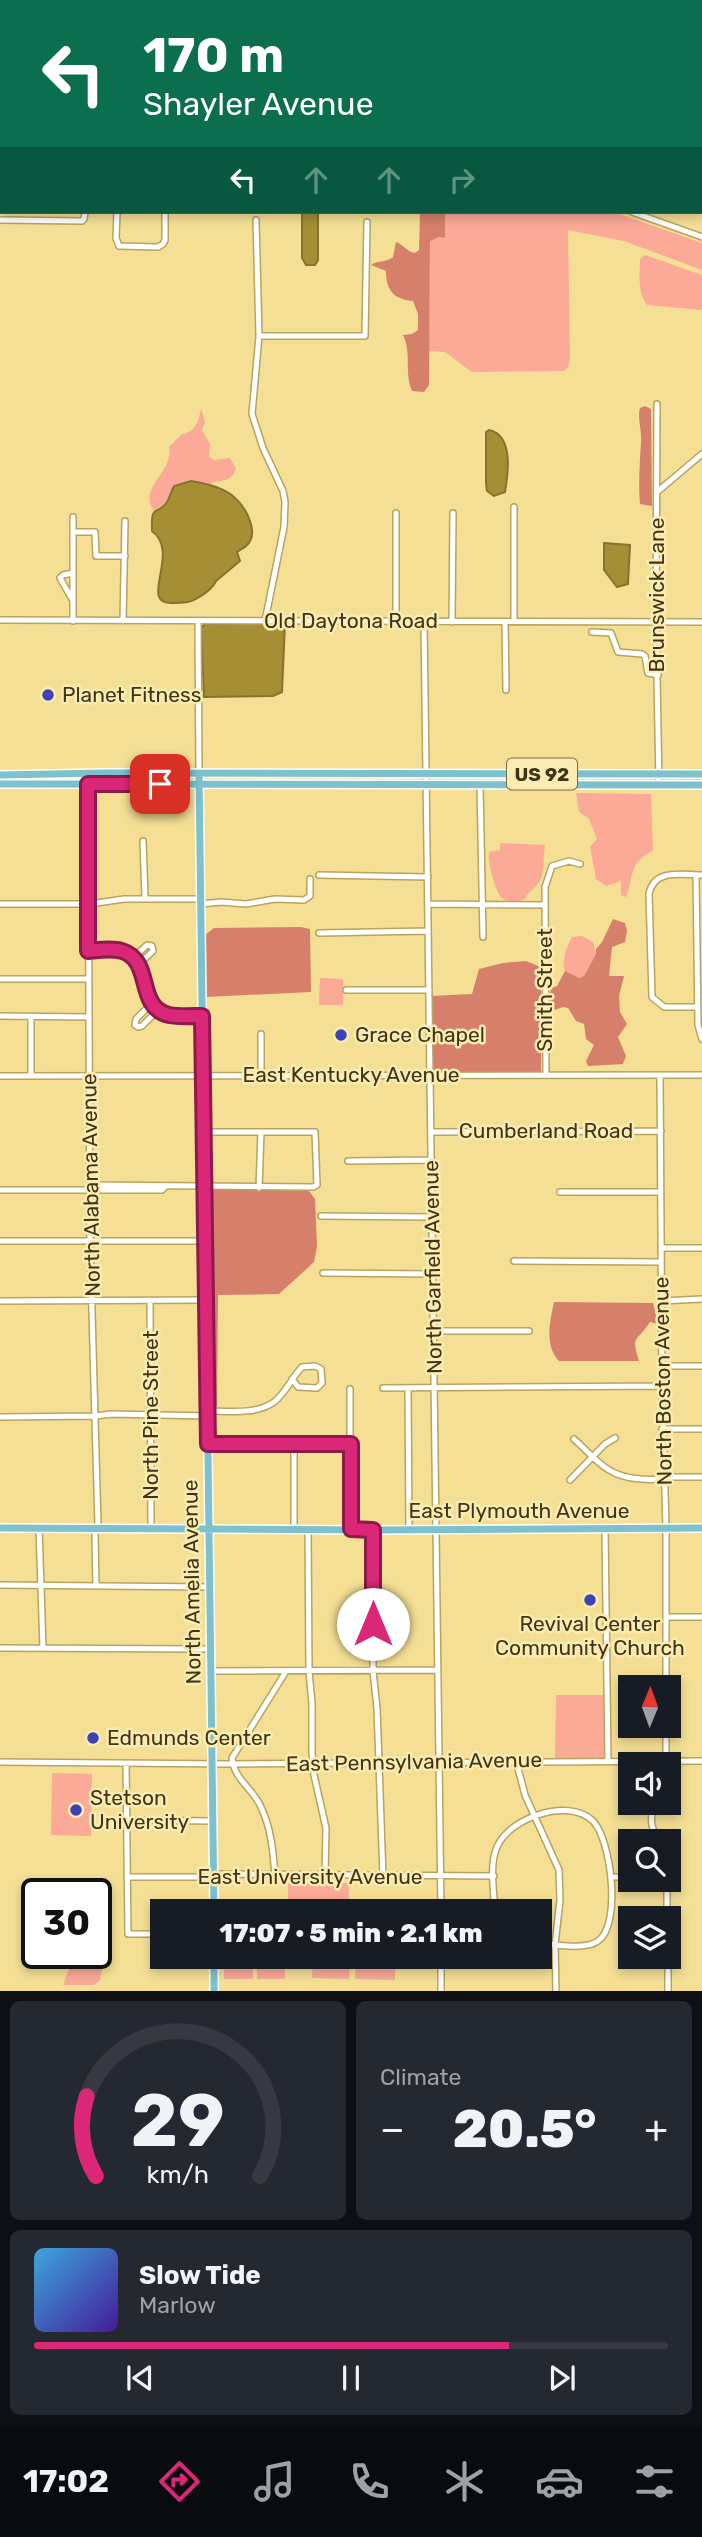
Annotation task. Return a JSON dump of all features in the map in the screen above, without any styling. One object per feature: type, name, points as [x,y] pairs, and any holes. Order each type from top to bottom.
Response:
[{"type":"main road","name":"US 92","points":[[1,777],[105,773],[702,774]]},
{"type":"main road","points":[[88,784],[105,773]]},
{"type":"main road","name":"North Amelia Avenue","points":[[199,774],[214,1899]]},
{"type":"main road","points":[[297,784],[312,774]]},
{"type":"main road","points":[[315,785],[317,778],[327,774]]},
{"type":"main road","name":"US 92","points":[[1,777],[88,784],[702,785]]},
{"type":"main road","name":"East Plymouth Avenue","points":[[0,1528],[702,1528]]},
{"type":"main road","points":[[214,1969],[214,1991]]},
{"type":"street","points":[[0,220],[82,222],[85,214]]},
{"type":"street","points":[[117,214],[116,238],[119,246],[158,247],[165,240],[165,214]]},
{"type":"street","points":[[638,214],[702,237]]},
{"type":"street","points":[[256,220],[259,336],[252,414],[285,502],[284,527],[265,621]]},
{"type":"street","points":[[259,336],[365,336],[367,222]]},
{"type":"street","name":"Brunswick Lane","points":[[657,404],[656,622],[659,785]]},
{"type":"street","points":[[657,492],[702,453]]},
{"type":"street","points":[[514,507],[514,622]]},
{"type":"street","points":[[396,513],[396,622]]},
{"type":"street","points":[[452,622],[453,513]]},
{"type":"street","points":[[74,517],[74,621]]},
{"type":"street","points":[[124,621],[125,521]]},
{"type":"street","points":[[74,532],[95,532],[96,556],[125,556]]},
{"type":"street","points":[[74,573],[60,578],[74,602]]},
{"type":"street","name":"Old Daytona Road","points":[[0,620],[702,622]]},
{"type":"street","name":"North Amelia Avenue","points":[[198,622],[199,774]]},
{"type":"street","name":"North Garfield Avenue","points":[[424,622],[441,1899]]},
{"type":"street","points":[[505,622],[506,690]]},
{"type":"street","points":[[593,632],[611,633],[616,651],[621,654],[642,654],[648,673],[657,675]]},
{"type":"street","name":"North Alabama Avenue","points":[[88,784],[90,1241],[98,1525],[96,1586]]},
{"type":"street","points":[[480,785],[483,937]]},
{"type":"street","points":[[143,841],[145,898]]},
{"type":"street","name":"Smith Street","points":[[546,1075],[545,887],[552,866],[569,861],[580,864]]},
{"type":"street","points":[[319,875],[428,877]]},
{"type":"street","points":[[698,1007],[664,1007],[652,997],[649,894],[654,881],[667,875],[699,875],[698,1025],[702,1039]]},
{"type":"street","points":[[0,904],[90,904],[145,898],[246,904],[275,899],[304,900],[310,896],[310,879]]},
{"type":"street","points":[[428,904],[545,905]]},
{"type":"street","points":[[319,933],[428,931]]},
{"type":"street","points":[[133,958],[147,945],[152,946],[153,951],[139,964]]},
{"type":"street","points":[[88,951],[123,951],[139,964],[144,975],[146,993],[158,1010],[171,1015],[202,1016]]},
{"type":"street","points":[[0,979],[88,979]]},
{"type":"street","points":[[346,990],[429,990]]},
{"type":"street","points":[[152,1003],[136,1019],[135,1025],[142,1026],[158,1010]]},
{"type":"street","points":[[0,1016],[89,1017]]},
{"type":"street","points":[[31,1017],[31,1075]]},
{"type":"street","points":[[261,1034],[261,1075]]},
{"type":"street","name":"North Boston Avenue","points":[[660,1075],[666,1675]]},
{"type":"street","name":"East Kentucky Avenue","points":[[0,1076],[702,1075]]},
{"type":"street","name":"Cumberland Road","points":[[431,1132],[661,1131]]},
{"type":"street","points":[[0,1190],[90,1188],[93,1185],[259,1188],[317,1185],[315,1132],[203,1132]]},
{"type":"street","points":[[259,1188],[261,1132]]},
{"type":"street","points":[[348,1161],[431,1160]]},
{"type":"street","points":[[560,1192],[661,1192]]},
{"type":"street","points":[[321,1216],[432,1217]]},
{"type":"street","points":[[0,1241],[206,1241]]},
{"type":"street","points":[[663,1248],[702,1248]]},
{"type":"street","points":[[514,1261],[662,1262]]},
{"type":"street","points":[[323,1273],[433,1274]]},
{"type":"street","points":[[661,1301],[702,1298]]},
{"type":"street","points":[[0,1301],[206,1300]]},
{"type":"street","name":"North Pine Street","points":[[150,1301],[151,1528]]},
{"type":"street","points":[[434,1331],[529,1331]]},
{"type":"street","points":[[0,1417],[208,1414],[240,1411],[274,1402],[302,1367],[315,1366],[321,1369],[322,1383],[319,1387],[286,1388]]},
{"type":"street","points":[[662,1366],[702,1366]]},
{"type":"street","points":[[292,1379],[296,1386]]},
{"type":"street","points":[[383,1388],[662,1386]]},
{"type":"street","points":[[408,1388],[409,1529]]},
{"type":"street","points":[[350,1389],[351,1529]]},
{"type":"street","points":[[663,1429],[702,1429]]},
{"type":"street","points":[[569,1480],[615,1438]]},
{"type":"street","points":[[574,1439],[610,1472],[624,1478],[658,1480],[663,1477],[702,1477]]},
{"type":"street","points":[[208,1444],[351,1444]]},
{"type":"street","points":[[294,1444],[294,1529]]},
{"type":"street","points":[[39,1528],[43,1648]]},
{"type":"street","points":[[605,1528],[608,1761]]},
{"type":"street","points":[[308,1529],[313,1764],[326,1828],[325,1875]]},
{"type":"street","points":[[373,1530],[373,1671],[380,1763],[383,1876]]},
{"type":"street","points":[[0,1585],[209,1587]]},
{"type":"street","points":[[666,1617],[702,1617]]},
{"type":"street","points":[[0,1648],[210,1649]]},
{"type":"street","points":[[211,1671],[285,1673],[437,1670]]},
{"type":"street","points":[[275,1875],[272,1839],[261,1805],[233,1769],[232,1758],[285,1673]]},
{"type":"street","points":[[516,1761],[520,1783],[553,1852],[561,1880],[555,1945],[556,1991]]},
{"type":"street","name":"East Pennsylvania Avenue","points":[[0,1762],[313,1764],[618,1761]]},
{"type":"street","name":"East Pennsylvania Avenue","points":[[681,1762],[702,1761]]},
{"type":"street","points":[[126,1763],[128,1934],[150,1934]]},
{"type":"street","points":[[495,1899],[494,1854],[501,1839],[513,1828],[534,1816],[566,1809],[581,1813],[592,1820],[606,1847],[611,1877],[607,1931],[595,1944],[567,1947],[552,1945]]},
{"type":"street","points":[[126,1820],[212,1821]]},
{"type":"street","name":"East University Avenue","points":[[127,1877],[213,1877],[217,1874],[494,1876]]},
{"type":"street","points":[[611,1877],[618,1877]]},
{"type":"street","points":[[441,1969],[441,1991]]},
{"type":"street","points":[[668,1969],[668,1991]]},
{"type":"shaded area","points":[[302,214],[318,214],[318,260],[315,265],[306,265],[302,258]]},
{"type":"shaded area","points":[[420,214],[445,214],[445,238],[439,237],[430,241],[429,385],[424,392],[412,391],[408,377],[407,349],[403,335],[418,330],[418,314],[413,301],[392,293],[386,271],[371,265],[393,257],[396,242],[412,252],[419,250]]},
{"type":"shaded area","points":[[445,214],[620,214],[702,243],[702,270],[624,241],[568,230],[568,367],[564,371],[472,372],[445,352],[429,351],[430,240],[445,238]]},
{"type":"shaded area","points":[[645,255],[702,275],[702,310],[647,305],[640,283],[640,259]]},
{"type":"shaded area","points":[[645,406],[651,409],[652,506],[640,504],[639,496],[639,412],[640,408]]},
{"type":"shaded area","points":[[201,408],[205,422],[202,430],[210,444],[209,457],[214,460],[230,458],[236,469],[229,478],[212,482],[211,487],[191,481],[171,490],[166,504],[154,511],[150,495],[166,464],[169,447],[182,434],[193,428]]},
{"type":"shaded area","points":[[489,430],[502,439],[508,456],[505,492],[494,496],[487,491],[486,483],[486,432]]},
{"type":"shaded area","points":[[191,481],[213,486],[233,496],[250,520],[252,534],[246,546],[237,552],[240,561],[205,593],[188,602],[163,602],[158,587],[163,552],[160,541],[152,531],[153,516],[155,511],[167,502],[174,486]]},
{"type":"shaded area","points":[[604,543],[630,545],[628,584],[617,587],[604,570]]},
{"type":"shaded area","points":[[285,623],[282,692],[273,696],[204,697],[201,628],[205,624]]},
{"type":"shaded area","points":[[576,793],[651,794],[653,851],[636,865],[626,897],[621,895],[621,881],[606,886],[596,879],[590,847],[597,839],[589,819],[579,812]]},
{"type":"shaded area","points":[[500,843],[545,845],[542,877],[525,899],[511,901],[500,896],[493,877],[489,852],[500,850]]},
{"type":"shaded area","points":[[613,919],[625,923],[627,931],[625,942],[612,947],[609,976],[624,976],[619,996],[620,1012],[627,1024],[618,1037],[626,1056],[623,1064],[588,1066],[586,1061],[594,1045],[586,1039],[584,1024],[576,1021],[568,1008],[549,1012],[551,988],[557,986],[565,971],[580,978],[584,976]]},
{"type":"shaded area","points":[[214,928],[310,929],[311,992],[206,997],[205,935]]},
{"type":"shaded area","points":[[582,936],[593,942],[596,954],[581,978],[565,971],[564,963],[572,937]]},
{"type":"shaded area","points":[[526,961],[541,967],[541,1072],[432,1073],[431,996],[472,994],[479,969]]},
{"type":"shaded area","points":[[320,978],[343,979],[343,1005],[319,1005]]},
{"type":"shaded area","points":[[213,1189],[309,1191],[315,1199],[317,1246],[314,1262],[279,1294],[218,1295],[217,1407],[210,1397],[208,1215]]},
{"type":"shaded area","points":[[554,1302],[653,1303],[658,1324],[650,1322],[636,1340],[639,1361],[559,1361],[550,1341]]},
{"type":"shaded area","points":[[556,1695],[606,1695],[604,1760],[555,1759]]},
{"type":"shaded area","points":[[52,1773],[92,1774],[91,1836],[51,1835]]},
{"type":"shaded area","points":[[288,1883],[349,1883],[349,1899],[288,1899]]},
{"type":"shaded area","points":[[69,1969],[102,1969],[100,1980],[94,1985],[63,1985]]},
{"type":"shaded area","points":[[224,1969],[253,1969],[253,1979],[224,1979]]},
{"type":"shaded area","points":[[257,1969],[285,1969],[285,1979],[257,1979]]},
{"type":"shaded area","points":[[312,1969],[349,1969],[349,1979],[312,1978]]},
{"type":"shaded area","points":[[355,1969],[395,1969],[395,1980],[355,1979]]},
{"type":"place","name":"Planet Fitness","points":[[48,695]]},
{"type":"place","name":"Grace Chapel","points":[[341,1035]]},
{"type":"place","name":"Revival Center Community Church","points":[[590,1600]]},
{"type":"place","name":"Edmunds Center","points":[[93,1738]]},
{"type":"place","name":"Stetson University","points":[[76,1810]]},
{"type":"route","points":[[160,784],[88,784],[88,951],[123,951],[137,961],[142,969],[146,993],[158,1010],[171,1015],[202,1016],[208,1444],[351,1444],[351,1529],[373,1530],[373,1624]]}]
